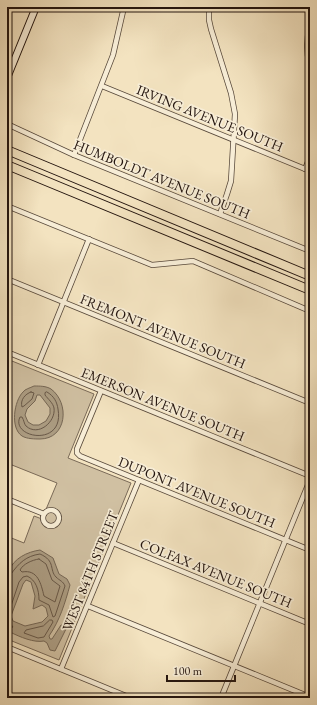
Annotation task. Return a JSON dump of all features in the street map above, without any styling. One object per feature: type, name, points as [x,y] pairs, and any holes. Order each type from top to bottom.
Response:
[{"type":"highway","points":[[7,150],[310,276]]},
{"type":"highway","points":[[7,165],[310,290]]},
{"type":"street","points":[[7,78],[36,7]]},
{"type":"street","points":[[74,155],[113,55],[124,7]]},
{"type":"street","points":[[209,7],[211,29],[234,103],[235,114],[231,181],[220,214]]},
{"type":"street","points":[[310,26],[306,44],[310,66]]},
{"type":"street","name":"IRVING AVENUE SOUTH","points":[[102,86],[308,170]]},
{"type":"street","name":"HUMBOLDT AVENUE SOUTH","points":[[7,124],[74,155],[310,251]]},
{"type":"street","points":[[308,170],[310,157]]},
{"type":"street","points":[[7,206],[152,265],[193,262],[310,311]]},
{"type":"street","points":[[38,365],[89,239]]},
{"type":"street","name":"FREMONT AVENUE SOUTH","points":[[7,279],[310,402]]},
{"type":"street","name":"EMERSON AVENUE SOUTH","points":[[7,352],[310,476]]},
{"type":"street","name":"DUPONT AVENUE SOUTH","points":[[101,391],[77,449],[77,453],[310,550]]},
{"type":"street","name":"WEST 84TH STREET","points":[[61,669],[139,480]]},
{"type":"street","points":[[221,698],[310,480]]},
{"type":"street","points":[[7,499],[44,514]]},
{"type":"street","name":"COLFAX AVENUE SOUTH","points":[[113,543],[310,624]]},
{"type":"street","points":[[88,606],[310,697]]},
{"type":"street","points":[[7,647],[131,698]]},
{"type":"shaded area","points":[[7,359],[94,394],[68,458],[131,483],[59,660],[7,639],[7,540],[9,537],[24,543],[34,516],[42,519],[57,483],[7,463]]},
{"type":"water","points":[[34,386],[43,386],[51,389],[57,395],[63,411],[63,419],[56,433],[49,437],[40,439],[31,439],[22,436],[18,432],[15,421],[17,402],[20,396],[26,389]],"holes":[[[37,395],[40,395],[50,408],[50,414],[46,421],[39,425],[33,425],[28,422],[25,415],[27,409],[35,401]]]},
{"type":"water","points":[[40,550],[53,558],[59,574],[67,579],[70,585],[59,618],[49,636],[50,639],[52,639],[61,625],[65,626],[66,629],[55,651],[50,650],[47,643],[44,641],[23,638],[10,632],[7,635],[6,592],[8,572],[17,559]],"holes":[[[26,580],[31,582],[35,596],[33,609],[42,605],[46,608],[48,616],[42,622],[25,626],[13,621],[11,616],[23,584]]]}]
